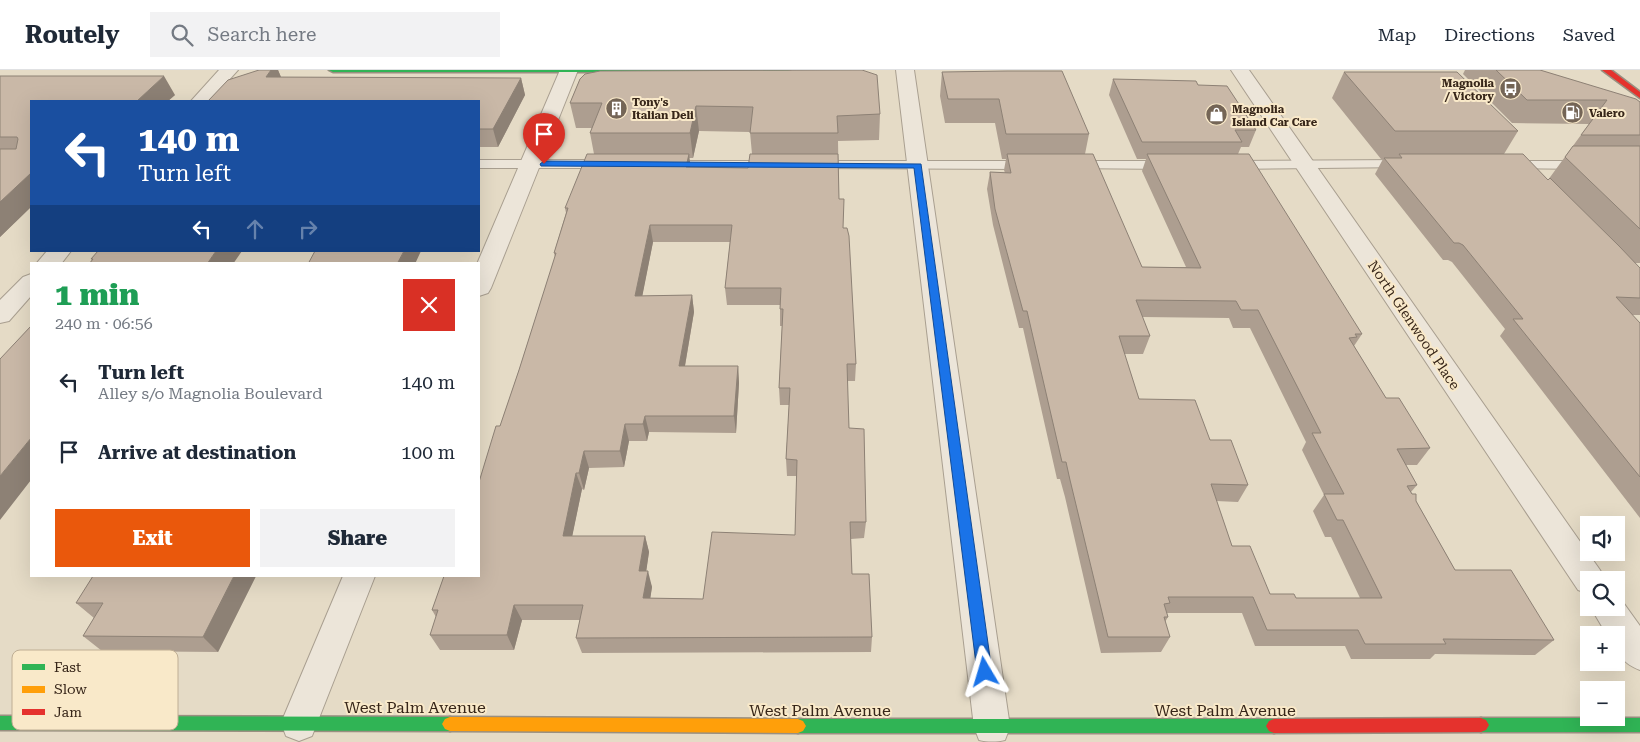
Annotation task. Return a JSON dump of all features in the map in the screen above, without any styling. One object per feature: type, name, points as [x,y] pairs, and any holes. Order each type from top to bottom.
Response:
[{"type":"street","points":[[201,100],[229,70]]},
{"type":"street","points":[[333,70],[786,70]]},
{"type":"street","points":[[905,70],[992,727]]},
{"type":"street","name":"North Glenwood Place","points":[[1240,70],[1583,571]]},
{"type":"street","points":[[1606,70],[1611,70]]},
{"type":"street","points":[[1606,70],[1640,96]]},
{"type":"street","points":[[480,286],[569,71]]},
{"type":"street","points":[[50,262],[59,252]]},
{"type":"street","points":[[0,315],[30,283]]},
{"type":"street","points":[[299,723],[359,577]]},
{"type":"street","points":[[1614,616],[1640,654]]},
{"type":"street","name":"West Palm Avenue","points":[[178,723],[992,727],[1640,725]]},
{"type":"lane","points":[[480,164],[628,164]]},
{"type":"lane","points":[[648,164],[1041,165]]},
{"type":"lane","points":[[1216,165],[1423,164]]},
{"type":"lane","points":[[1061,165],[1187,165]]},
{"type":"lane","points":[[1491,165],[1600,165]]},
{"type":"lane","points":[[1520,165],[1534,178]]},
{"type":"building","points":[[259,70],[271,70],[266,77],[521,78],[493,129],[480,129],[480,100],[209,100],[228,80]]},
{"type":"building","points":[[862,70],[877,75],[880,114],[837,116],[838,133],[750,133],[753,107],[696,106],[690,133],[590,133],[602,103],[570,103],[580,79],[585,74],[600,71]]},
{"type":"building","points":[[1496,70],[1540,70],[1636,99],[1640,102],[1640,135],[1581,135],[1607,100],[1527,100]]},
{"type":"building","points":[[1062,71],[1089,134],[1006,134],[999,99],[948,99],[942,72]]},
{"type":"building","points":[[1344,72],[1457,72],[1518,131],[1395,131]]},
{"type":"building","points":[[0,76],[164,76],[138,100],[30,100],[30,174],[0,202],[0,149],[16,149],[18,139],[17,137],[0,137]]},
{"type":"building","points":[[1113,79],[1196,81],[1198,85],[1227,86],[1256,130],[1235,130],[1242,142],[1142,142]]},
{"type":"building","points":[[1573,146],[1640,146],[1640,229],[1565,157]]},
{"type":"building","points":[[587,154],[689,154],[686,167],[748,168],[750,154],[838,154],[839,199],[844,199],[843,228],[847,228],[849,236],[856,364],[847,364],[849,428],[864,429],[866,522],[850,522],[852,574],[869,574],[872,637],[576,638],[583,605],[514,605],[507,635],[430,635],[438,610],[432,610],[444,577],[480,577],[480,479],[496,426],[500,426],[519,370],[556,253],[554,253],[568,208],[565,208]],"holes":[[[650,225],[732,225],[725,288],[781,288],[780,309],[783,309],[779,388],[790,388],[786,459],[797,460],[795,535],[712,532],[703,599],[643,598],[648,571],[639,571],[645,536],[563,536],[576,473],[579,473],[584,451],[620,451],[625,424],[643,424],[645,416],[734,416],[738,366],[679,366],[692,295],[635,296]]]},
{"type":"building","points":[[1007,154],[1093,154],[1142,267],[1201,268],[1147,154],[1249,154],[1362,334],[1355,334],[1357,337],[1349,338],[1386,398],[1399,398],[1430,448],[1397,449],[1417,485],[1407,486],[1412,494],[1416,494],[1416,501],[1455,570],[1511,570],[1554,640],[1443,639],[1446,644],[1365,644],[1358,630],[1267,630],[1253,597],[1168,597],[1170,603],[1164,604],[1168,617],[1164,617],[1170,637],[1108,637],[1066,462],[1062,462],[1027,311],[1023,311],[995,209],[990,172],[1011,173]],"holes":[[[1136,300],[1236,301],[1241,310],[1258,310],[1321,433],[1312,433],[1344,494],[1324,494],[1337,520],[1343,520],[1382,598],[1296,598],[1294,594],[1270,594],[1250,546],[1232,546],[1211,484],[1248,485],[1231,440],[1210,440],[1195,400],[1139,399],[1119,336],[1150,336]]]},
{"type":"building","points":[[1399,154],[1523,154],[1548,180],[1550,178],[1640,268],[1640,298],[1616,297],[1640,323],[1640,477],[1513,319],[1523,319],[1463,245],[1454,243],[1384,158],[1402,158]]},
{"type":"building","points":[[97,252],[215,252],[208,262],[91,262],[93,259],[91,259]]},
{"type":"building","points":[[314,252],[403,252],[398,262],[309,262]]},
{"type":"building","points":[[30,327],[30,439],[0,476],[0,359]]},
{"type":"building","points":[[92,577],[233,577],[203,637],[83,636],[103,603],[76,603]]},
{"type":"traffic: fast","points":[[333,70],[786,70]]},
{"type":"traffic: fast","points":[[0,723],[12,723]]},
{"type":"traffic: fast","points":[[178,723],[450,724]]},
{"type":"traffic: fast","points":[[1481,725],[1640,725]]},
{"type":"traffic: fast","points":[[798,726],[1274,726]]},
{"type":"traffic: slow","points":[[450,724],[798,726]]},
{"type":"traffic: jam","points":[[1606,70],[1640,96]]},
{"type":"traffic: jam","points":[[1274,726],[1481,725]]},
{"type":"place","name":"Magnolia / Victory","points":[[1510,89]]},
{"type":"place","name":"Tony's Italian Deli","points":[[616,108]]},
{"type":"place","name":"Valero","points":[[1573,113]]},
{"type":"place","name":"Magnolia Island Car Care","points":[[1216,115]]},
{"type":"route","points":[[544,164],[918,166],[985,672]]}]
